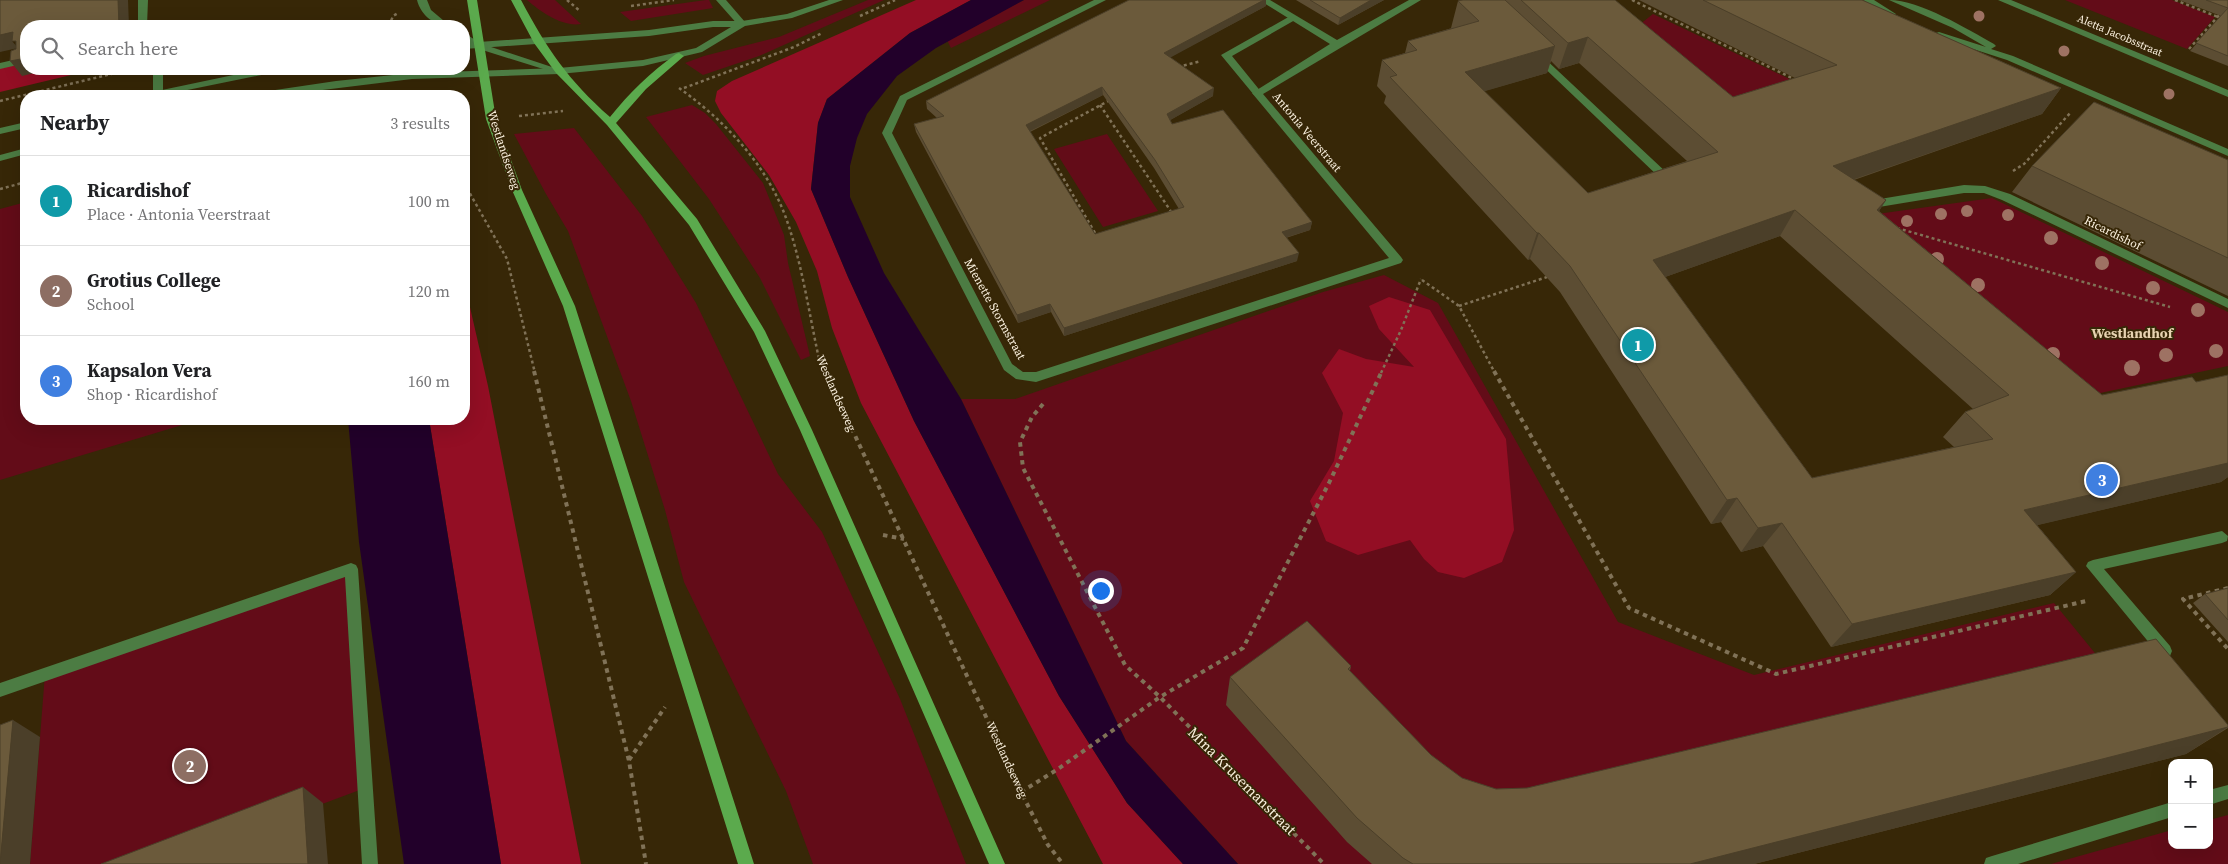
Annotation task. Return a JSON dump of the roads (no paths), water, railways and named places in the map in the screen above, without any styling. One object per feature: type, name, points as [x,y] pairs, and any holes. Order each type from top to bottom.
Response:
[{"type":"main road","name":"Westlandseweg","points":[[472,0],[492,119],[517,190],[570,306],[746,864]]},
{"type":"main road","points":[[516,0],[539,42],[559,71],[611,123],[692,222],[759,331],[810,439],[997,864]]},
{"type":"main road","points":[[611,123],[629,100],[656,72],[679,56]]},
{"type":"street","points":[[143,0],[143,20]]},
{"type":"street","points":[[422,0],[423,6],[435,20]]},
{"type":"street","points":[[721,0],[742,24]]},
{"type":"street","points":[[470,46],[649,34],[713,24],[742,24],[789,16],[838,0]]},
{"type":"street","name":"Mienette Stormstraat","points":[[1100,0],[902,98],[887,133],[1008,367],[1020,376],[1036,377],[1396,260]]},
{"type":"street","points":[[1264,0],[1337,44]]},
{"type":"street","name":"Antonia Veerstraat","points":[[1396,260],[1258,93],[1337,44],[1416,0]]},
{"type":"street","points":[[1868,0],[1881,10],[1899,18]]},
{"type":"street","points":[[1894,0],[1956,26],[2010,58]]},
{"type":"street","name":"Aletta Jacobsstraat","points":[[2003,0],[2228,94]]},
{"type":"street","points":[[1258,93],[1226,55],[1292,18]]},
{"type":"street","points":[[470,73],[559,71],[643,63],[699,50],[742,24]]},
{"type":"street","points":[[1926,29],[1944,38],[2010,58],[2228,153]]},
{"type":"street","points":[[470,40],[479,46],[559,71]]},
{"type":"street","points":[[1527,47],[1663,175]]},
{"type":"street","points":[[0,66],[20,61]]},
{"type":"street","points":[[158,75],[158,90]]},
{"type":"street","points":[[181,90],[249,75]]},
{"type":"street","points":[[296,90],[430,75]]},
{"type":"street","points":[[0,131],[20,126]]},
{"type":"street","points":[[0,158],[20,153]]},
{"type":"street","name":"Ricardishof","points":[[1872,221],[1874,204],[1964,190],[1985,190],[2006,197],[2228,304]]},
{"type":"street","points":[[2172,660],[2093,566],[2222,537]]},
{"type":"street","points":[[0,690],[351,570],[370,864]]},
{"type":"street","points":[[2213,797],[2228,792]]},
{"type":"street","points":[[1992,864],[2168,810]]},
{"type":"place","name":"Ricardishof","points":[[1638,345]]},
{"type":"place","name":"Kapsalon Vera","points":[[2102,480]]},
{"type":"place","name":"Grotius College","points":[[190,766]]},
{"type":"district","name":"Westlandhof","points":[[2132,333]]}]
